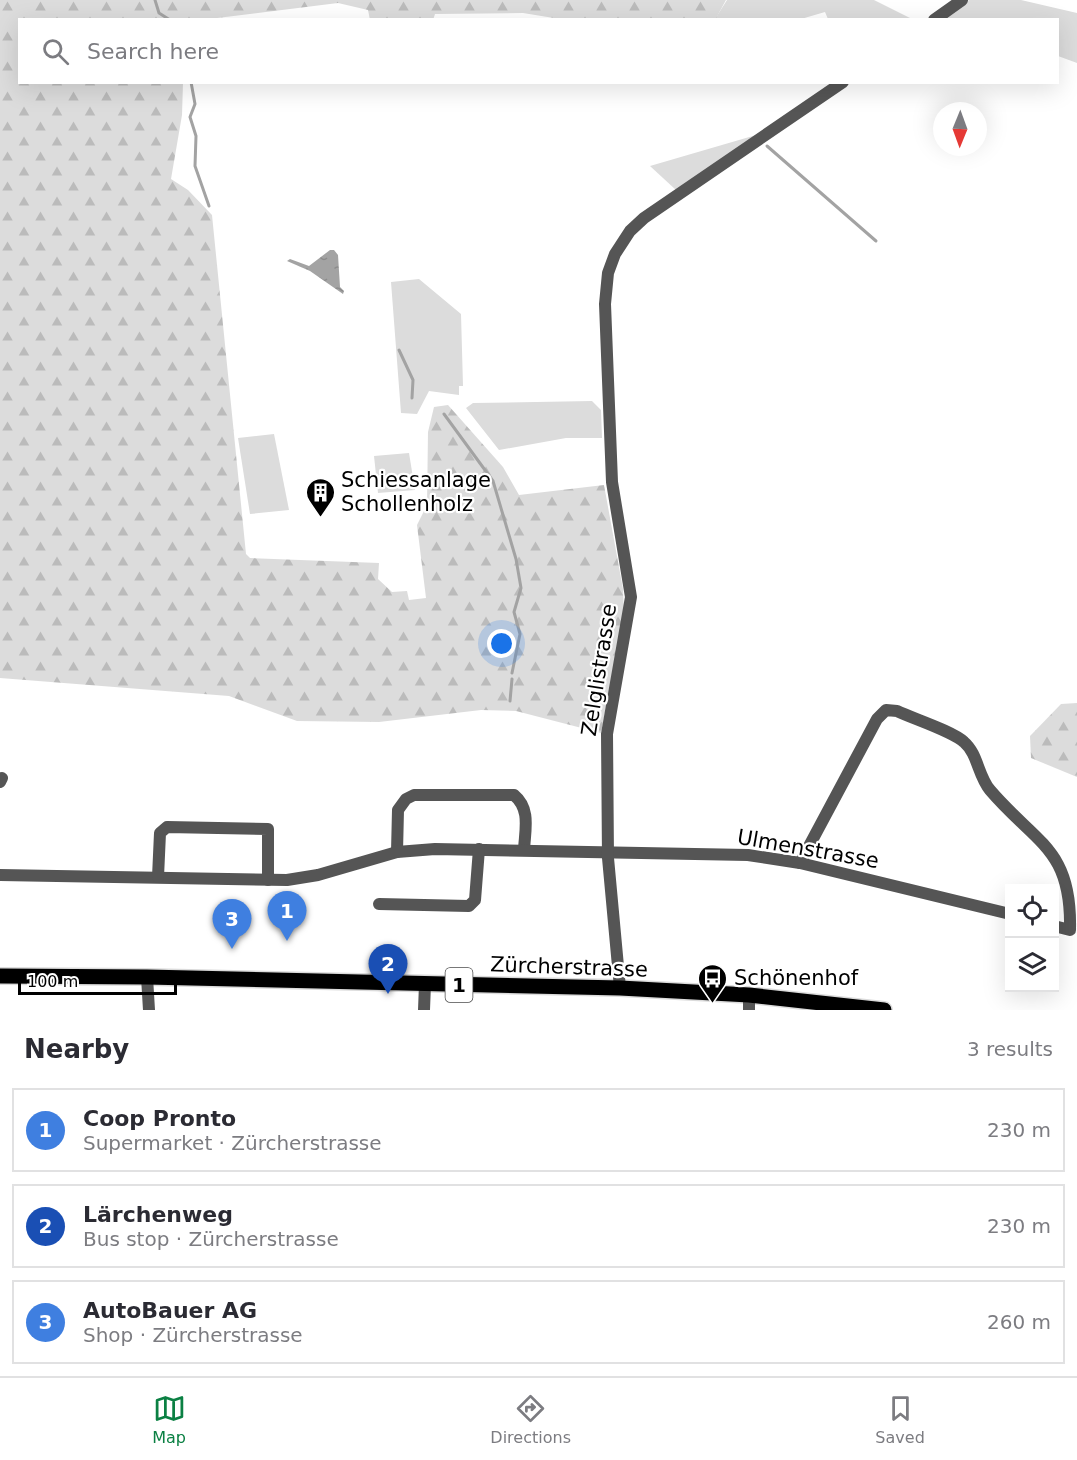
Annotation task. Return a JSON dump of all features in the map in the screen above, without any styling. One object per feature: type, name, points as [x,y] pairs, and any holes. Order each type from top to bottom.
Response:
[{"type":"main road","name":"Zürcherstrasse","points":[[0,976],[147,977],[620,988],[749,1003],[884,1010]]},
{"type":"street","points":[[937,18],[962,0]]},
{"type":"street","name":"Zelglistrasse","points":[[620,988],[608,852],[607,727],[631,597],[612,482],[605,304],[608,273],[615,254],[630,231],[674,196],[840,84]]},
{"type":"street","points":[[800,863],[877,719],[886,710],[897,711],[964,741],[973,754],[979,772],[989,789],[1051,852],[1066,880],[1071,902],[1070,930],[1059,927]]},
{"type":"street","points":[[397,852],[398,810],[406,799],[423,794],[514,795],[524,806],[526,814],[525,850]]},
{"type":"street","points":[[158,877],[160,833],[167,827],[268,829],[268,880]]},
{"type":"street","points":[[379,904],[469,906],[475,900],[479,849]]},
{"type":"street","name":"Ulmenstrasse","points":[[0,875],[268,880],[318,875],[397,852],[479,849],[748,855],[800,863],[1005,913]]},
{"type":"street","points":[[147,977],[149,1010]]},
{"type":"street","points":[[424,1010],[425,984]]},
{"type":"green space","points":[[0,0],[726,0],[716,18],[554,18],[523,13],[435,14],[434,18],[370,18],[368,10],[338,3],[217,18],[18,18],[18,84],[183,84],[182,115],[171,179],[188,190],[212,215],[246,554],[250,558],[379,563],[378,579],[392,592],[407,591],[409,600],[426,598],[417,525],[427,505],[428,432],[434,407],[448,405],[503,467],[519,495],[604,485],[623,589],[624,613],[601,733],[516,711],[481,710],[379,722],[297,721],[229,696],[0,678]]},
{"type":"green space","points":[[727,0],[874,0],[910,18],[828,18],[825,12],[804,18],[716,18]]},
{"type":"green space","points":[[969,0],[1021,0],[1077,13],[1077,63],[1059,56],[1059,18],[946,18]]},
{"type":"green space","points":[[763,133],[676,190],[650,166]]},
{"type":"green space","points":[[419,279],[461,314],[463,386],[459,386],[459,395],[429,391],[417,414],[401,413],[391,282]]},
{"type":"green space","points":[[592,401],[601,410],[602,438],[566,438],[499,450],[466,408],[473,403]]},
{"type":"green space","points":[[274,434],[289,510],[250,514],[238,438]]},
{"type":"green space","points":[[409,453],[415,490],[378,493],[374,456]]},
{"type":"green space","points":[[1077,703],[1077,777],[1031,758],[1030,736],[1061,704]]},
{"type":"water","points":[[330,250],[334,250],[338,255],[340,287],[344,291],[343,294],[310,271],[287,261],[290,259],[309,266]]},
{"type":"waterway","points":[[155,0],[159,13],[167,18]]},
{"type":"waterway","points":[[191,84],[195,104],[190,117],[196,136],[195,166],[209,206]]},
{"type":"waterway","points":[[767,146],[876,241]]},
{"type":"waterway","points":[[399,350],[413,380],[412,398]]},
{"type":"waterway","points":[[444,414],[493,481],[516,559],[521,588],[514,612],[520,634],[512,673]]},
{"type":"waterway","points":[[510,701],[512,679]]},
{"type":"place","name":"Schiessanlage Schollenholz","points":[[320,518]]},
{"type":"place","name":"Coop Pronto","points":[[287,941]]},
{"type":"place","name":"AutoBauer AG","points":[[232,949]]},
{"type":"place","name":"Lärchenweg","points":[[388,994]]},
{"type":"place","name":"Schönenhof","points":[[713,1004]]}]
